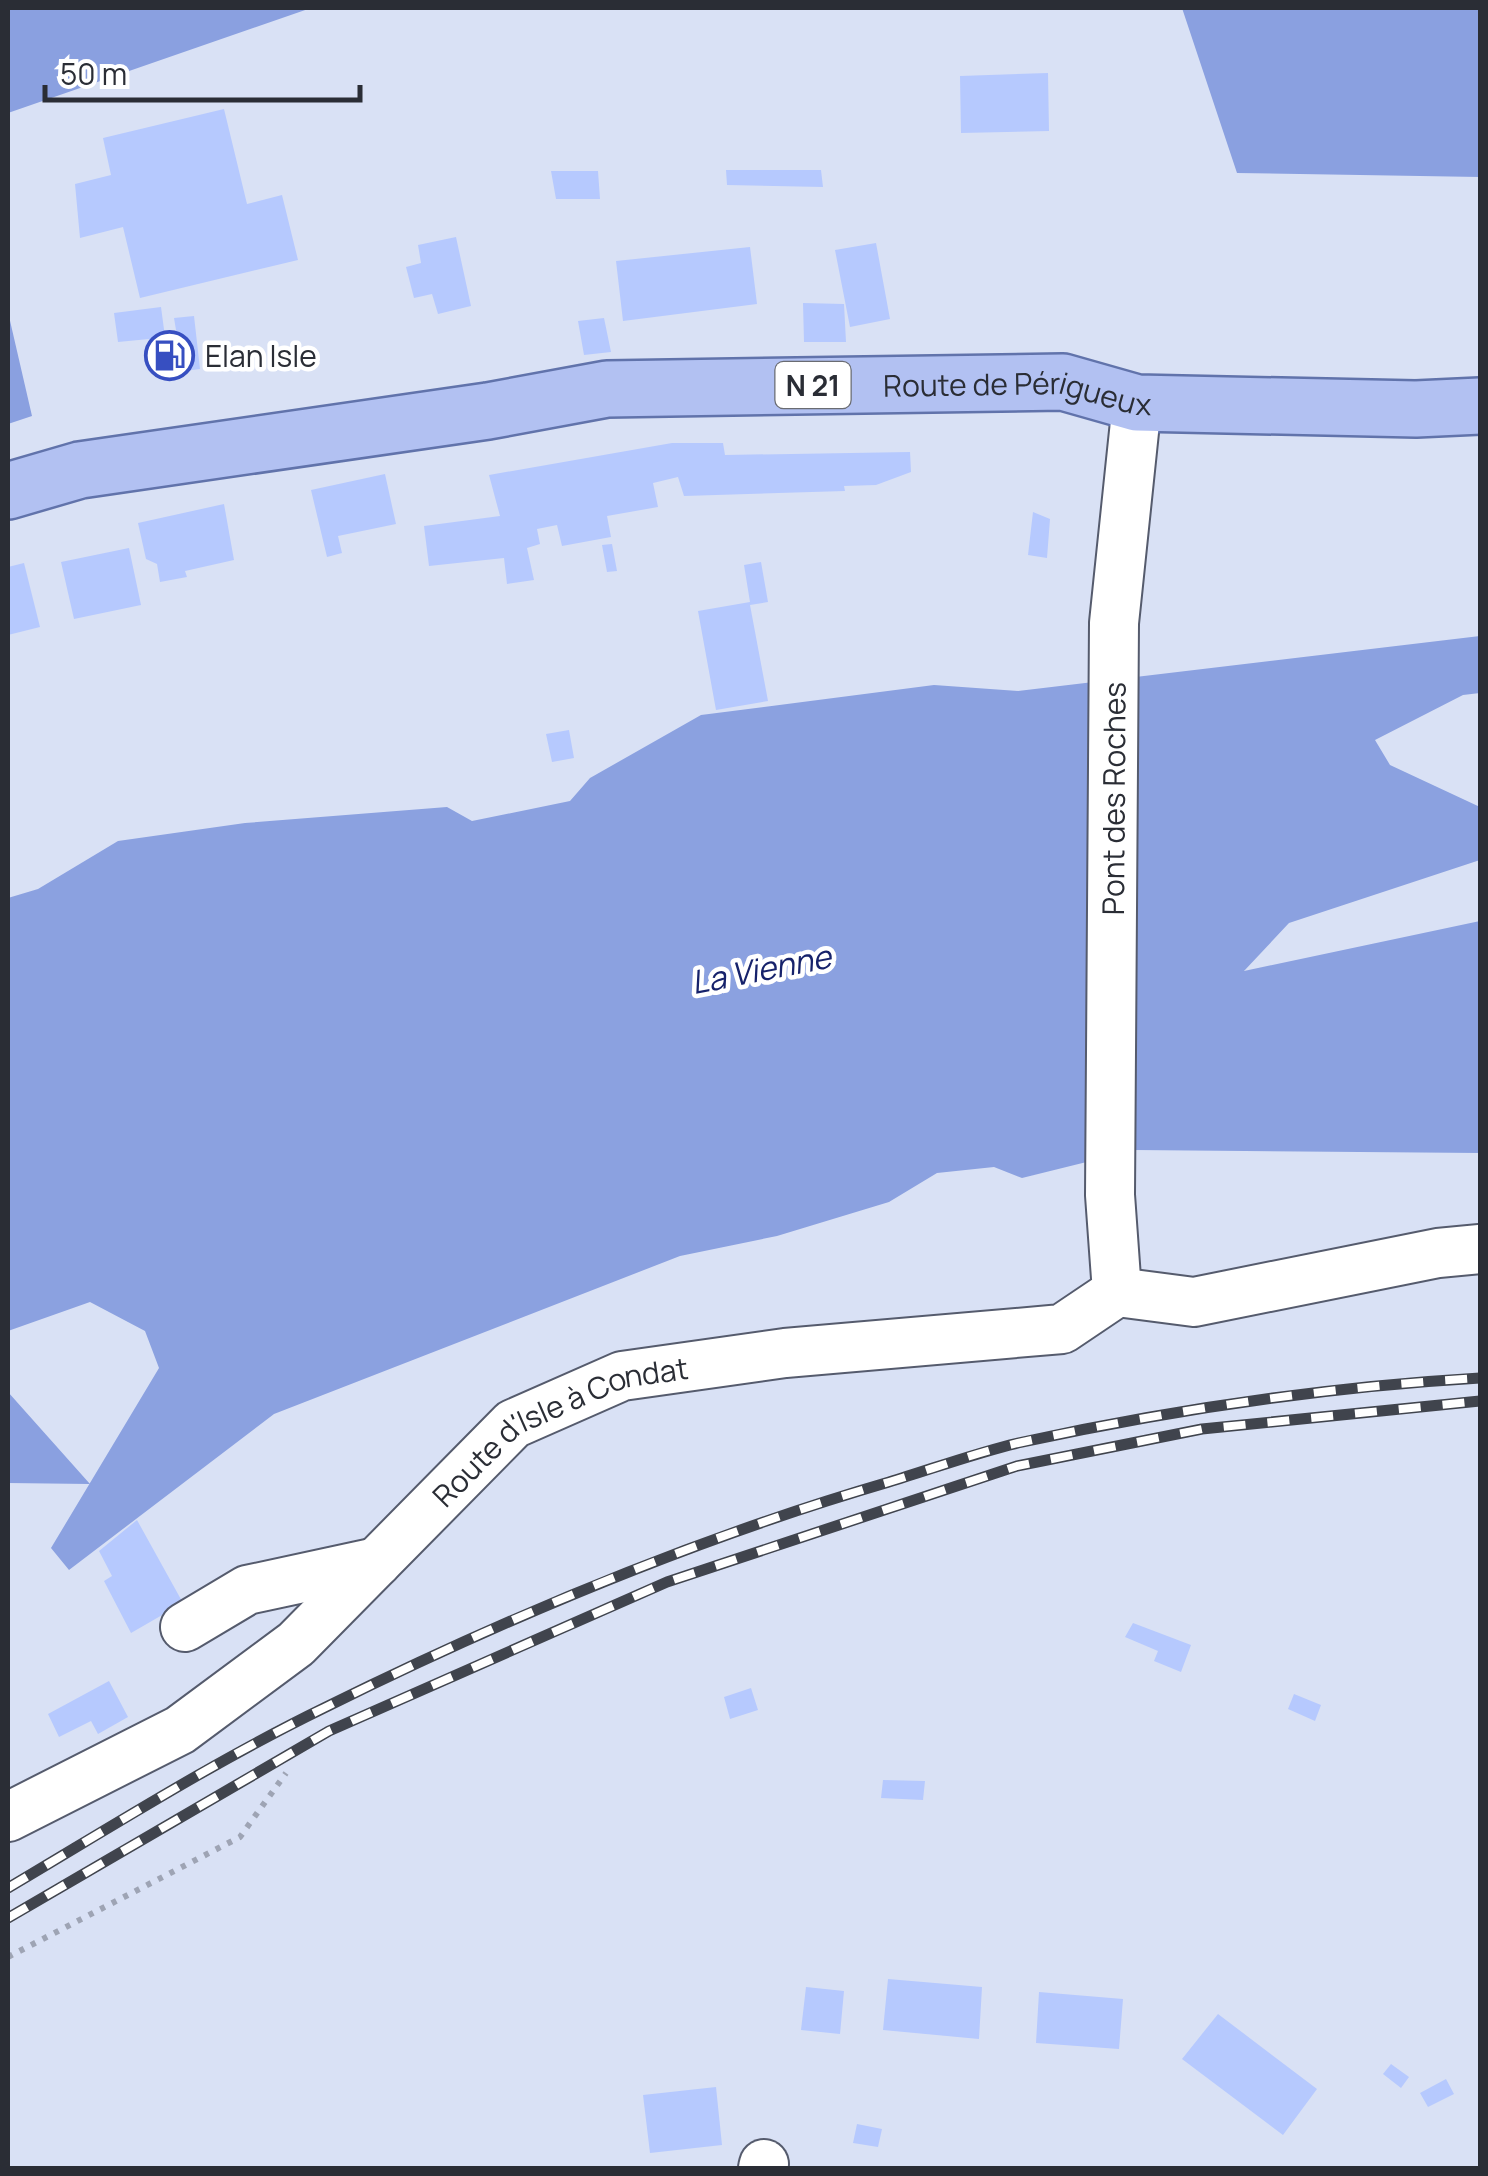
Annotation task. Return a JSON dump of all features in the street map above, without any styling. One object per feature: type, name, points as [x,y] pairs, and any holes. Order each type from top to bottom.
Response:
[{"type":"main road","name":"Route de Périgueux","points":[[8,492],[80,470],[488,411],[607,388],[1063,382],[1136,403]]},
{"type":"main road","name":"N 21","points":[[1136,403],[1416,409],[1480,406]]},
{"type":"street","name":"Pont des Roches","points":[[1117,1292],[1110,1194],[1114,623],[1136,403]]},
{"type":"street","points":[[1117,1292],[1194,1302],[1438,1253],[1480,1249]]},
{"type":"street","name":"Route d'Isle à Condat","points":[[8,1817],[180,1730],[296,1644],[513,1424],[622,1376],[785,1353],[1062,1329],[1117,1292]]},
{"type":"street","points":[[184,1627],[247,1590],[377,1562]]},
{"type":"path","points":[[8,1956],[240,1837],[286,1773]]},
{"type":"shaded area","points":[[8,8],[311,8],[8,113]]},
{"type":"shaded area","points":[[1182,8],[1480,8],[1480,177],[1237,173]]},
{"type":"shaded area","points":[[8,312],[32,416],[8,424]]},
{"type":"shaded area","points":[[8,1392],[90,1484],[8,1483]]},
{"type":"water","name":"La Vienne","points":[[1480,636],[1480,693],[1463,695],[1375,740],[1390,765],[1480,807],[1480,860],[1289,923],[1244,971],[1480,921],[1480,1153],[1135,1150],[1022,1178],[994,1167],[937,1173],[889,1202],[777,1236],[680,1256],[274,1414],[69,1570],[51,1548],[159,1368],[145,1331],[90,1302],[8,1331],[8,898],[38,889],[118,841],[245,823],[447,807],[472,821],[570,801],[590,778],[701,715],[934,685],[1018,691]]},
{"type":"building","points":[[1048,73],[1049,131],[961,133],[960,76]]},
{"type":"building","points":[[224,109],[247,204],[282,195],[298,260],[140,298],[123,227],[80,238],[75,184],[111,175],[103,138]]},
{"type":"building","points":[[726,170],[821,170],[823,187],[727,185]]},
{"type":"building","points":[[551,171],[598,171],[600,199],[556,199]]},
{"type":"building","points":[[456,237],[471,306],[438,314],[432,294],[414,298],[406,267],[421,263],[418,245]]},
{"type":"building","points":[[876,243],[890,319],[850,327],[835,250]]},
{"type":"building","points":[[750,247],[757,304],[623,321],[616,261]]},
{"type":"building","points":[[803,303],[844,304],[846,342],[804,342]]},
{"type":"building","points":[[161,307],[165,337],[177,336],[174,318],[194,316],[200,369],[153,375],[149,339],[118,342],[114,313]]},
{"type":"building","points":[[604,318],[611,352],[584,355],[578,321]]},
{"type":"building","points":[[672,443],[723,443],[725,455],[910,452],[911,472],[876,485],[844,486],[845,491],[684,496],[678,477],[653,483],[658,507],[607,516],[611,537],[562,546],[557,525],[537,529],[540,544],[527,548],[534,580],[507,584],[504,558],[429,566],[424,526],[500,516],[489,475]]},
{"type":"building","points":[[385,474],[396,524],[338,536],[342,553],[327,557],[311,490]]},
{"type":"building","points":[[224,504],[234,560],[185,571],[187,577],[160,582],[157,564],[146,559],[138,523]]},
{"type":"building","points":[[1033,512],[1050,519],[1047,558],[1028,555]]},
{"type":"building","points":[[612,544],[617,571],[607,572],[602,545]]},
{"type":"building","points":[[129,548],[141,605],[74,619],[61,562]]},
{"type":"building","points":[[761,562],[768,602],[750,605],[768,701],[716,710],[698,611],[750,602],[744,565]]},
{"type":"building","points":[[24,563],[40,627],[8,635],[8,567]]},
{"type":"building","points":[[569,730],[574,758],[552,762],[546,734]]},
{"type":"building","points":[[137,1520],[183,1603],[131,1633],[104,1581],[112,1576],[99,1551]]},
{"type":"building","points":[[1133,1623],[1191,1645],[1181,1672],[1154,1661],[1158,1651],[1125,1637]]},
{"type":"building","points":[[109,1681],[128,1717],[98,1734],[91,1721],[59,1737],[48,1714]]},
{"type":"building","points":[[751,1688],[758,1710],[730,1719],[724,1697]]},
{"type":"building","points":[[1294,1694],[1321,1705],[1315,1721],[1288,1709]]},
{"type":"building","points":[[883,1780],[925,1781],[923,1800],[881,1798]]},
{"type":"building","points":[[888,1979],[982,1987],[979,2039],[883,2030]]},
{"type":"building","points":[[806,1987],[844,1991],[840,2034],[801,2030]]},
{"type":"building","points":[[1039,1992],[1123,1999],[1119,2049],[1036,2043]]},
{"type":"building","points":[[1218,2014],[1317,2089],[1283,2135],[1182,2059]]},
{"type":"building","points":[[1391,2064],[1409,2077],[1401,2088],[1383,2074]]},
{"type":"building","points":[[1446,2079],[1454,2094],[1428,2107],[1420,2093]]},
{"type":"building","points":[[716,2087],[722,2145],[650,2153],[643,2095]]},
{"type":"building","points":[[857,2124],[882,2129],[878,2147],[853,2143]]},
{"type":"railway","points":[[8,1888],[203,1772],[324,1708],[531,1612],[816,1504],[986,1451],[1075,1431],[1306,1394],[1480,1378]]},
{"type":"railway","points":[[8,1918],[329,1731],[667,1582],[1017,1466],[1202,1429],[1480,1401]]},
{"type":"place","name":"Elan Isle","points":[[170,355]]}]
